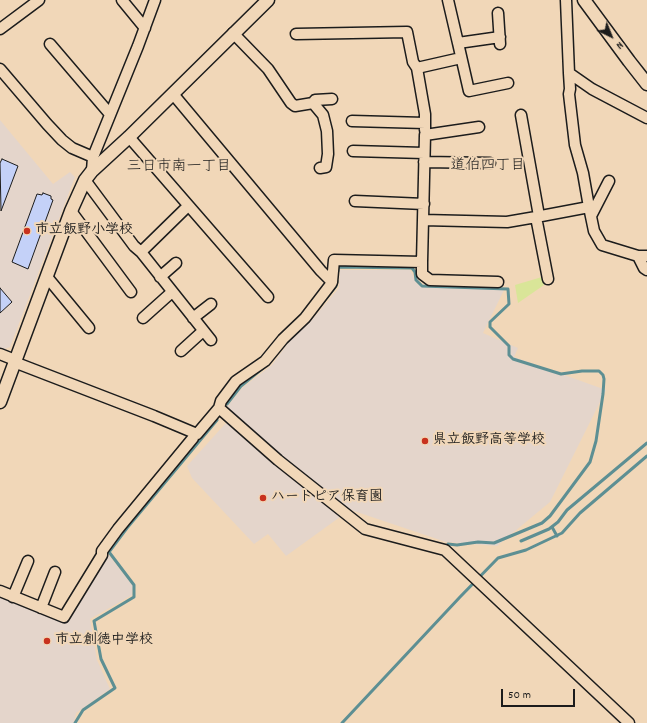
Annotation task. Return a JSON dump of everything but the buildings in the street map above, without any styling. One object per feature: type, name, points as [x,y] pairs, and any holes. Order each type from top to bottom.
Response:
[{"type":"street","points":[[0,29],[39,0]]},
{"type":"street","points":[[122,0],[145,28]]},
{"type":"street","points":[[0,402],[71,211],[89,176],[93,157],[155,0]]},
{"type":"street","points":[[89,176],[268,0]]},
{"type":"street","points":[[448,0],[469,91],[508,83]]},
{"type":"street","points":[[566,0],[569,94],[575,145],[583,173],[594,231],[602,245],[642,256],[644,268],[647,270]]},
{"type":"street","points":[[584,0],[628,61],[647,84]]},
{"type":"street","points":[[458,43],[500,40],[498,13]]},
{"type":"street","points":[[296,34],[407,32],[413,62],[417,68],[425,114],[426,135],[424,157],[422,274],[430,280],[498,282]]},
{"type":"street","points":[[233,33],[268,70],[291,103],[295,106],[313,103],[315,100],[332,99]]},
{"type":"street","points":[[50,44],[110,113]]},
{"type":"street","points":[[417,68],[461,58]]},
{"type":"street","points":[[0,69],[62,140],[72,148],[93,157]]},
{"type":"street","points":[[569,73],[592,89],[647,118]]},
{"type":"street","points":[[172,94],[310,259],[332,282]]},
{"type":"street","points":[[313,103],[323,115],[327,131],[326,167],[320,168]]},
{"type":"street","points":[[521,115],[548,279]]},
{"type":"street","points":[[352,121],[425,123]]},
{"type":"street","points":[[426,135],[479,127]]},
{"type":"street","points":[[129,138],[268,297]]},
{"type":"street","points":[[353,151],[490,163]]},
{"type":"street","points":[[89,176],[134,246],[141,252],[211,340]]},
{"type":"street","points":[[590,211],[609,181]]},
{"type":"street","points":[[355,201],[424,204]]},
{"type":"street","points":[[141,252],[188,206]]},
{"type":"street","points":[[71,211],[130,292]]},
{"type":"street","points":[[423,220],[507,222],[590,211]]},
{"type":"street","points":[[0,354],[197,434],[218,408],[221,401],[236,381],[265,360],[283,338],[305,318],[332,284],[334,260],[422,262]]},
{"type":"street","points":[[160,277],[176,263]]},
{"type":"street","points":[[47,277],[89,328]]},
{"type":"street","points":[[143,318],[172,292]]},
{"type":"street","points":[[193,318],[210,304]]},
{"type":"street","points":[[181,351],[204,331]]},
{"type":"street","points":[[218,408],[278,460],[365,529],[444,550],[629,723]]},
{"type":"street","points":[[0,592],[64,618],[102,555],[102,551],[118,529],[194,438],[195,433]]},
{"type":"street","points":[[13,597],[28,561]]},
{"type":"street","points":[[41,608],[55,572]]},
{"type":"shaded area","name":"市立飯野小学校","points":[[0,120],[53,184],[70,172],[75,177],[10,347],[4,349],[0,348]]},
{"type":"shaded area","points":[[340,270],[410,270],[417,284],[504,290],[483,333],[518,348],[514,357],[606,390],[550,502],[497,546],[446,542],[348,509],[233,416],[227,407],[242,388],[272,365],[291,339],[311,321],[339,288]]},
{"type":"shaded area","name":"ハートピア保育園","points":[[228,423],[340,517],[286,556],[268,534],[254,544],[192,478],[187,466],[225,424]]},
{"type":"shaded area","name":"市立創徳中学校","points":[[107,553],[133,586],[132,595],[90,619],[97,660],[110,689],[76,713],[74,723],[0,723],[0,595],[66,622]]},
{"type":"green space","points":[[542,277],[544,285],[518,303],[515,285]]},
{"type":"waterway","points":[[338,271],[338,267],[412,268],[415,272],[416,280],[422,286],[508,289],[509,304],[490,322],[490,327],[509,346],[509,355],[513,359],[561,374],[582,371],[599,371],[603,375],[603,394],[596,441],[590,462],[550,516],[542,523],[494,543],[478,542],[457,545],[448,544]]},
{"type":"waterway","points":[[319,307],[336,286],[337,281]]},
{"type":"waterway","points":[[227,404],[241,386],[263,368]]},
{"type":"waterway","points":[[75,723],[83,710],[115,688],[101,659],[94,621],[134,597],[134,585],[109,552],[127,528],[217,420]]},
{"type":"waterway","points":[[521,541],[549,529],[558,522],[567,510],[647,443]]},
{"type":"waterway","points":[[342,723],[498,558],[526,550],[562,533],[580,513],[647,456]]},
{"type":"waterway","points":[[552,527],[557,536]]},
{"type":"place","name":"市立飯野小学校","points":[[27,231]]},
{"type":"place","name":"県立飯野高等学校","points":[[425,441]]},
{"type":"place","name":"ハートピア保育園","points":[[263,498]]},
{"type":"place","name":"市立創徳中学校","points":[[47,641]]},
{"type":"district","name":"道伯四丁目","points":[[488,167]]},
{"type":"district","name":"三日市南一丁目","points":[[179,168]]}]
